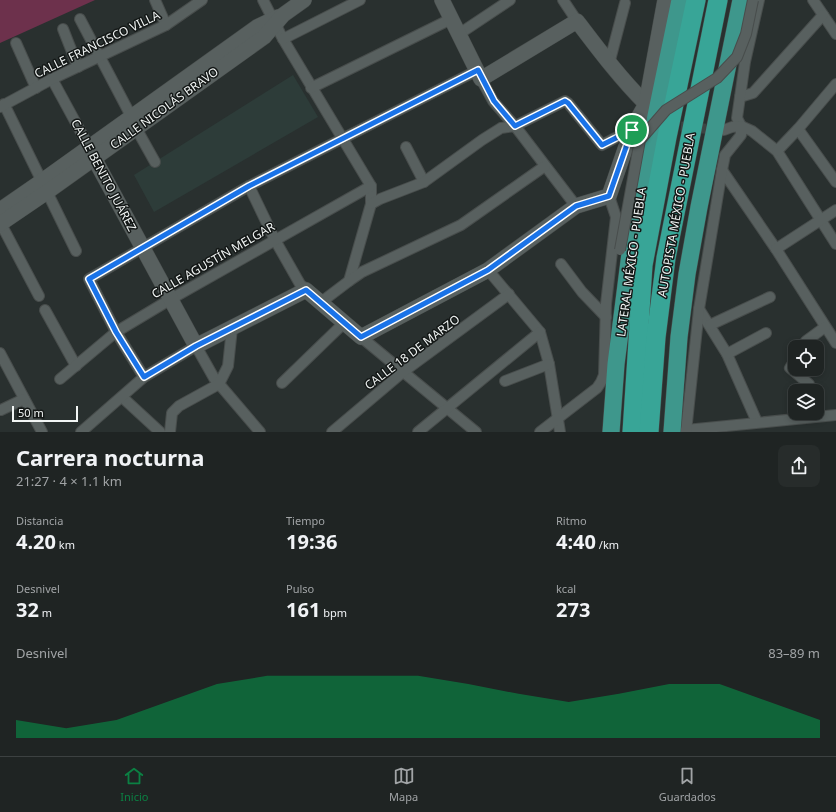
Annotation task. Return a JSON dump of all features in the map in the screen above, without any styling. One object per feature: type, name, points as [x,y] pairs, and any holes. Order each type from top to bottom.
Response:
[{"type":"highway","name":"LATERAL MÉXICO - PUEBLA","points":[[611,432],[608,384],[634,222],[680,0]]},
{"type":"highway","name":"AUTOPISTA MÉXICO - PUEBLA","points":[[632,432],[643,265],[667,137],[696,0]]},
{"type":"highway","name":"AUTOPISTA MÉXICO - PUEBLA","points":[[648,432],[655,344],[671,227],[718,0]]},
{"type":"highway","points":[[681,431],[679,337],[687,274],[740,0]]},
{"type":"main road","name":"CALLE NICOLÁS BRAVO","points":[[0,220],[134,122],[264,37],[276,20],[304,0]]},
{"type":"main road","points":[[442,0],[479,75],[577,21],[609,64],[646,104]]},
{"type":"main road","points":[[196,346],[306,290],[361,337],[488,270],[576,206],[609,196],[632,130],[646,104],[665,0]]},
{"type":"main road","name":"CALLE BENITO JUÁREZ","points":[[92,152],[142,248],[196,346]]},
{"type":"street","points":[[155,0],[166,25]]},
{"type":"street","name":"CALLE FRANCISCO VILLA","points":[[2,106],[52,79],[166,25],[202,0]]},
{"type":"street","points":[[263,0],[276,20],[283,39],[311,88],[371,186],[371,204],[349,280]]},
{"type":"street","points":[[283,39],[360,0]]},
{"type":"street","points":[[459,34],[510,0]]},
{"type":"street","points":[[563,0],[577,21]]},
{"type":"street","points":[[608,286],[620,250],[640,140],[666,110],[717,78],[737,57],[746,34],[753,0]]},
{"type":"street","points":[[759,0],[744,62],[737,118],[741,126],[741,135],[726,156],[722,170],[681,431],[836,415]]},
{"type":"street","points":[[813,0],[836,34]]},
{"type":"street","points":[[609,64],[625,3]]},
{"type":"street","points":[[740,97],[753,93],[823,16]]},
{"type":"street","points":[[80,19],[154,162]]},
{"type":"street","points":[[311,88],[451,19]]},
{"type":"street","points":[[63,29],[78,67]]},
{"type":"street","points":[[16,43],[36,88]]},
{"type":"street","points":[[144,377],[116,332],[89,279],[249,186],[343,139],[479,75],[494,101],[576,206]]},
{"type":"street","name":"CALLE BENITO JUÁREZ","points":[[52,79],[92,152]]},
{"type":"street","points":[[777,151],[835,87]]},
{"type":"street","points":[[371,204],[424,182],[501,128],[515,126],[565,101],[602,145],[648,124]]},
{"type":"street","points":[[2,106],[76,251]]},
{"type":"street","points":[[724,130],[741,126],[752,131],[777,151],[836,244]]},
{"type":"street","points":[[798,129],[836,182]]},
{"type":"street","points":[[406,147],[424,182]]},
{"type":"street","points":[[320,303],[349,280],[362,272],[461,226],[546,166]]},
{"type":"street","points":[[722,170],[776,249],[836,343]]},
{"type":"street","points":[[249,186],[275,240],[300,284],[306,290]]},
{"type":"street","name":"CALLE AGUSTÍN MELGAR","points":[[60,379],[116,332],[171,299],[371,186]]},
{"type":"street","points":[[540,432],[597,388],[608,384],[604,375],[606,317],[616,216],[609,196]]},
{"type":"street","points":[[776,249],[836,210]]},
{"type":"street","name":"CALLE NICOLÁS BRAVO","points":[[0,220],[39,296]]},
{"type":"street","points":[[561,264],[582,292],[606,317]]},
{"type":"street","points":[[488,270],[510,294],[540,332],[549,364],[560,432]]},
{"type":"street","name":"CALLE 18 DE MARZO","points":[[332,432],[403,372],[510,294]]},
{"type":"street","points":[[710,325],[770,297]]},
{"type":"street","points":[[699,309],[727,354],[757,422]]},
{"type":"street","points":[[45,310],[76,366]]},
{"type":"street","points":[[282,383],[344,323]]},
{"type":"street","points":[[807,340],[825,327]]},
{"type":"street","points":[[170,432],[172,413],[179,406],[219,384],[228,366],[232,328]]},
{"type":"street","points":[[418,432],[540,332]]},
{"type":"street","points":[[727,354],[766,333]]},
{"type":"street","points":[[361,337],[476,432]]},
{"type":"street","points":[[80,432],[144,377],[196,346]]},
{"type":"street","name":"CALLE BENITO JUÁREZ","points":[[196,346],[214,378],[260,432]]},
{"type":"street","points":[[0,353],[42,432]]},
{"type":"street","points":[[505,381],[549,364]]},
{"type":"street","points":[[800,376],[809,384]]},
{"type":"street","points":[[122,397],[160,432]]},
{"type":"street","points":[[1,410],[24,399]]},
{"type":"shaded area","points":[[0,0],[95,0],[0,43]]},
{"type":"shaded area","points":[[293,75],[318,117],[154,212],[134,175]]},
{"type":"tunnel","points":[[666,125],[720,130]]},
{"type":"route","points":[[478,70],[481,79],[494,101],[515,126],[559,102],[565,101],[602,145],[632,130],[609,196],[576,206],[488,270],[361,337],[306,290],[196,346],[144,377],[116,332],[89,279],[249,186],[478,70]]}]
